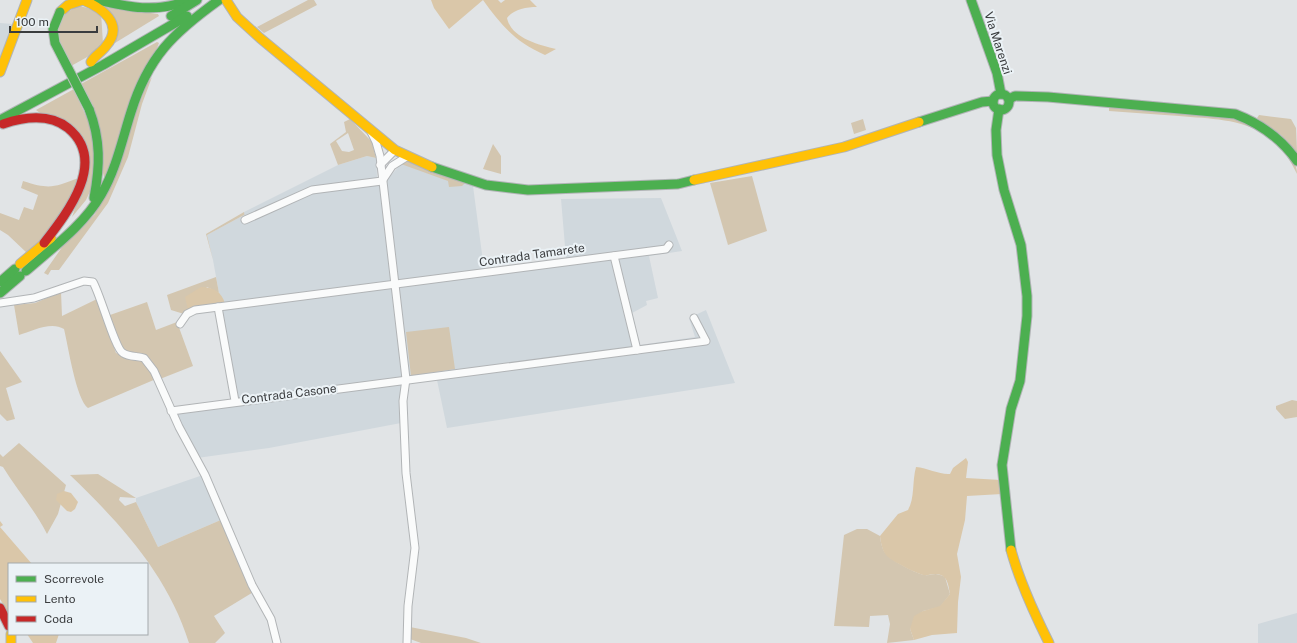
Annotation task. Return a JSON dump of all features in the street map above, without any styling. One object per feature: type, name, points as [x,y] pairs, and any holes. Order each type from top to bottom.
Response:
[{"type":"main road","points":[[0,72],[27,0]]},
{"type":"main road","points":[[91,62],[93,56],[109,44],[112,28],[110,18],[105,11],[83,0],[68,5],[60,12],[53,29],[55,43],[89,109],[99,134],[100,168],[91,208]]},
{"type":"main road","points":[[98,0],[151,10],[168,7],[187,0]]},
{"type":"main road","points":[[0,111],[91,62],[197,0]]},
{"type":"main road","points":[[0,120],[103,65],[211,0]]},
{"type":"main road","points":[[0,282],[20,270],[59,242],[91,208],[100,196],[111,174],[139,89],[151,64],[179,30],[219,0]]},
{"type":"main road","name":"Via Marenzi","points":[[971,0],[997,73],[1001,94]]},
{"type":"main road","points":[[229,4],[244,24],[262,40],[371,132],[395,150],[439,170],[486,185],[502,188],[528,190],[678,184],[844,147],[982,102],[993,101]]},
{"type":"main road","points":[[993,101],[996,96],[1001,94],[1006,95],[1009,99],[1009,104],[1006,108],[999,110]]},
{"type":"main road","points":[[1009,99],[1015,96],[1048,97],[1235,114],[1255,123],[1271,133],[1285,144],[1297,161]]},
{"type":"main road","points":[[993,101],[999,110]]},
{"type":"main road","points":[[999,110],[996,130],[997,155],[1004,190],[1021,245],[1027,296],[1027,316],[1020,381],[1011,409],[1002,465],[1007,523],[1009,543],[1017,573],[1048,643]]},
{"type":"main road","points":[[0,125],[26,118],[51,119],[72,130],[84,148],[85,166],[80,187],[64,218],[0,293]]},
{"type":"main road","points":[[44,243],[71,223],[84,207],[96,187]]},
{"type":"main road","points":[[0,608],[8,624]]},
{"type":"street","points":[[371,132],[376,142],[380,165],[406,380],[404,401],[406,473],[415,548],[408,606],[407,643]]},
{"type":"street","points":[[380,165],[395,150]]},
{"type":"street","points":[[245,220],[312,190],[382,181],[392,166],[395,150]]},
{"type":"street","points":[[392,166],[408,156]]},
{"type":"street","name":"Contrada Tamarete","points":[[180,324],[187,314],[195,310],[395,286],[666,249],[669,245]]},
{"type":"street","points":[[614,256],[637,350]]},
{"type":"street","points":[[0,303],[34,298],[84,281],[93,282],[106,312],[118,349],[127,355],[144,358],[150,362],[171,411],[205,475],[252,585],[271,619],[277,643]]},
{"type":"street","points":[[218,307],[235,401]]},
{"type":"street","name":"Contrada Casone","points":[[171,411],[235,401],[706,341],[694,318]]},
{"type":"shaded area","points":[[308,0],[314,0],[317,5],[264,33],[257,27]]},
{"type":"shaded area","points":[[431,0],[483,0],[449,29],[434,8]]},
{"type":"shaded area","points":[[483,0],[498,0],[501,3],[505,0],[530,0],[537,7],[525,8],[513,12],[507,18],[510,25],[514,31],[527,40],[556,49],[545,55],[525,44],[503,25]]},
{"type":"shaded area","points":[[80,6],[101,12],[103,44],[98,51],[71,66],[61,46],[58,37],[58,28],[64,16],[68,12]]},
{"type":"shaded area","points":[[106,7],[158,14],[159,16],[115,43]]},
{"type":"shaded area","points":[[0,23],[13,24],[0,58]]},
{"type":"shaded area","points":[[157,42],[159,43],[105,181],[81,84]]},
{"type":"shaded area","points":[[152,77],[142,104],[128,157],[108,203],[59,270],[51,270],[48,275],[44,273],[65,243],[95,214],[147,84]]},
{"type":"shaded area","points":[[74,89],[95,137],[93,185],[86,200],[72,217],[80,194],[86,147],[36,110]]},
{"type":"shaded area","points":[[1109,106],[1225,116],[1251,125],[1272,140],[1257,130],[1224,120],[1109,111]]},
{"type":"shaded area","points":[[1259,115],[1291,119],[1296,128],[1297,152],[1281,135],[1257,118]]},
{"type":"shaded area","points":[[350,119],[372,142],[376,158],[367,156],[338,165],[330,144],[346,132],[344,122]],"holes":[[[348,133],[354,150],[349,152],[342,151],[336,141]]]},
{"type":"shaded area","points":[[863,119],[866,130],[854,134],[851,123]]},
{"type":"shaded area","points":[[493,144],[501,156],[501,174],[483,169]]},
{"type":"shaded area","points":[[1281,148],[1294,162],[1297,174]]},
{"type":"shaded area","points":[[367,156],[376,158],[377,177],[385,182],[401,164],[410,161],[473,186],[484,269],[566,258],[561,199],[661,198],[682,251],[649,256],[658,298],[646,301],[647,305],[632,313],[640,345],[695,337],[689,318],[706,310],[735,383],[447,428],[437,380],[402,384],[401,423],[269,448],[197,458],[173,408],[238,398],[213,260],[207,235],[244,215],[244,212],[338,165]]},
{"type":"shaded area","points":[[410,161],[465,183],[462,186],[449,187],[448,181],[401,164]]},
{"type":"shaded area","points":[[752,176],[767,231],[728,245],[710,183]]},
{"type":"shaded area","points":[[79,178],[68,204],[39,242],[27,253],[8,235],[0,230],[0,213],[19,220],[24,207],[33,210],[38,195],[21,188],[23,181],[40,186],[52,186],[63,184]]},
{"type":"shaded area","points":[[244,212],[245,220],[244,215],[207,235],[213,260],[206,234]]},
{"type":"shaded area","points":[[216,277],[219,293],[207,287],[184,314],[171,310],[167,295]]},
{"type":"shaded area","points":[[201,287],[213,289],[219,293],[225,304],[188,310],[185,297]]},
{"type":"shaded area","points":[[61,292],[62,316],[97,299],[116,353],[145,362],[156,379],[88,408],[80,395],[76,384],[64,329],[47,326],[19,335],[14,305],[35,303]]},
{"type":"shaded area","points":[[147,302],[156,330],[177,322],[193,366],[160,379],[154,367],[128,354],[117,346],[110,315]]},
{"type":"shaded area","points":[[449,327],[455,369],[411,376],[406,332]]},
{"type":"shaded area","points":[[0,351],[22,382],[6,388],[15,419],[7,421],[0,414]]},
{"type":"shaded area","points":[[1292,400],[1297,401],[1297,417],[1285,419],[1276,409],[1276,406]]},
{"type":"shaded area","points":[[19,443],[66,485],[58,514],[47,534],[3,467],[0,466],[0,454],[3,457]]},
{"type":"shaded area","points":[[966,458],[968,462],[966,478],[1001,480],[1002,494],[967,496],[965,520],[957,554],[961,577],[958,602],[957,633],[932,635],[914,640],[910,629],[914,616],[923,611],[940,606],[950,594],[947,582],[945,578],[939,574],[923,575],[890,558],[885,554],[880,536],[898,514],[908,510],[913,495],[916,467],[950,474],[953,468]]},
{"type":"shaded area","points":[[98,474],[136,498],[120,497],[119,500],[125,506],[136,502],[158,547],[223,519],[255,591],[214,616],[225,633],[215,643],[189,643],[180,618],[169,595],[148,563],[124,531],[70,475]]},
{"type":"shaded area","points":[[203,475],[223,519],[158,547],[136,502],[136,498]]},
{"type":"shaded area","points":[[64,491],[71,493],[78,502],[75,509],[71,512],[67,511],[56,500],[57,494]]},
{"type":"shaded area","points":[[0,527],[31,563],[8,563],[8,612],[0,599]]},
{"type":"shaded area","points":[[857,529],[867,529],[880,536],[884,552],[905,567],[924,575],[936,574],[945,577],[950,594],[940,607],[923,611],[910,629],[914,640],[887,643],[890,624],[888,615],[870,616],[869,627],[834,626],[844,535]]},
{"type":"shaded area","points":[[1297,613],[1297,643],[1258,643],[1258,624]]},
{"type":"shaded area","points":[[410,627],[466,638],[481,643],[421,643],[410,639]]},
{"type":"shaded area","points":[[28,635],[59,635],[56,643],[33,643]]},
{"type":"traffic: fast","points":[[98,0],[142,8],[164,7],[186,1]]},
{"type":"traffic: fast","points":[[171,16],[197,0]]},
{"type":"traffic: fast","points":[[26,271],[76,227],[94,206],[111,175],[138,93],[145,76],[154,61],[175,35],[219,0]]},
{"type":"traffic: fast","points":[[971,0],[997,73],[1001,94]]},
{"type":"traffic: fast","points":[[60,12],[53,29],[55,43],[89,109]]},
{"type":"traffic: fast","points":[[0,120],[103,65],[187,16]]},
{"type":"traffic: fast","points":[[1001,94],[1007,96],[1009,102],[1007,108],[1001,110],[995,108],[993,102],[995,96],[1001,94]]},
{"type":"traffic: fast","points":[[1009,99],[1015,96],[1048,97],[1235,114],[1253,122],[1270,133],[1284,145],[1297,161]]},
{"type":"traffic: fast","points":[[919,122],[982,102],[993,101]]},
{"type":"traffic: fast","points":[[89,109],[96,131],[98,153],[94,198]]},
{"type":"traffic: fast","points":[[999,109],[996,130],[997,155],[1004,190],[1021,245],[1027,296],[1027,316],[1020,381],[1011,409],[1002,465],[1011,550]]},
{"type":"traffic: fast","points":[[432,167],[486,185],[528,190],[678,184],[694,180]]},
{"type":"traffic: fast","points":[[0,282],[15,269]]},
{"type":"traffic: fast","points":[[0,293],[20,276]]},
{"type":"traffic: slow","points":[[0,72],[27,0]]},
{"type":"traffic: slow","points":[[60,12],[68,5],[83,0],[97,7],[109,18],[113,31],[111,38],[91,62]]},
{"type":"traffic: slow","points":[[226,0],[237,17],[260,38],[395,150],[432,167]]},
{"type":"traffic: slow","points":[[694,180],[844,147],[919,122]]},
{"type":"traffic: slow","points":[[20,264],[51,238]]},
{"type":"traffic: slow","points":[[1011,550],[1028,598],[1049,643]]},
{"type":"traffic: slow","points":[[11,635],[11,643]]},
{"type":"traffic: jam","points":[[3,124],[28,118],[45,118],[61,123],[68,128],[79,141],[84,156],[84,171],[80,186],[64,217],[44,243]]},
{"type":"traffic: jam","points":[[0,608],[8,624]]}]
